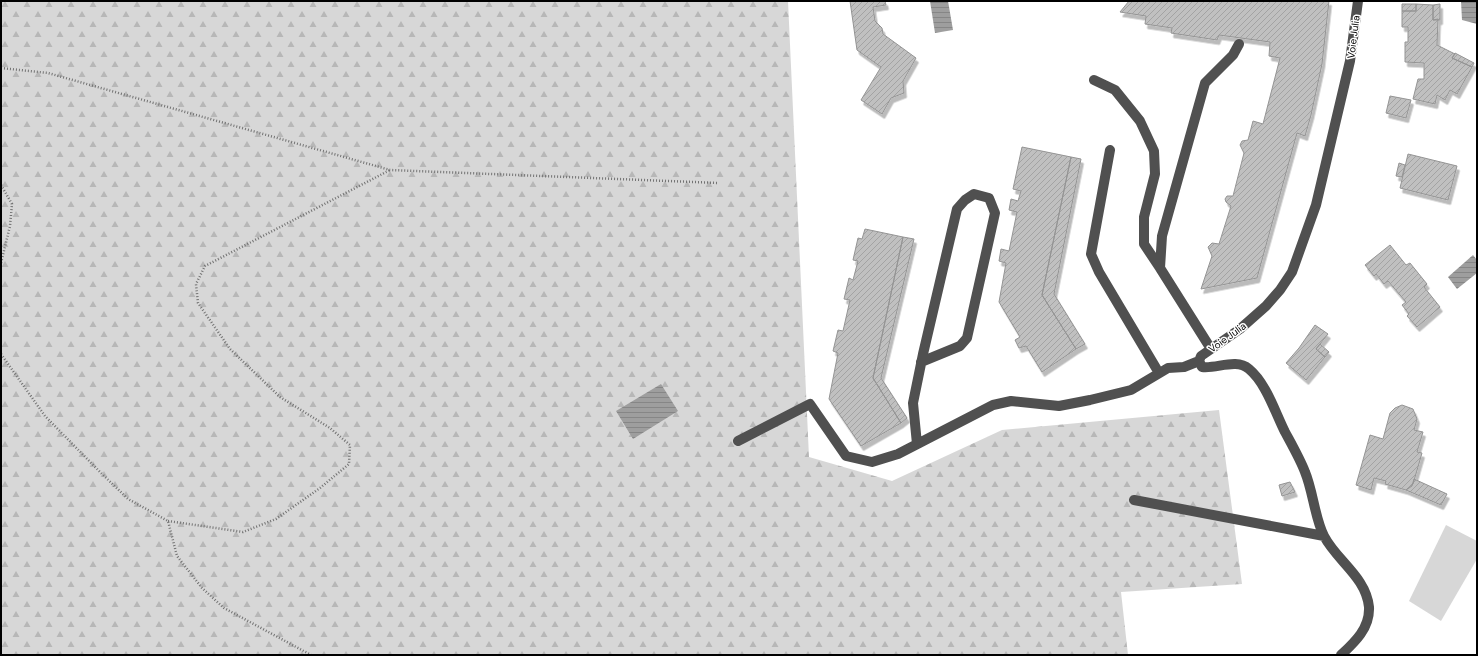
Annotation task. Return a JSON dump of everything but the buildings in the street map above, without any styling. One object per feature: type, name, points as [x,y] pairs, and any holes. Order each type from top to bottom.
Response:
[{"type":"street","name":"Voie Julia","points":[[1341,655],[1358,639],[1367,623],[1369,609],[1366,594],[1357,578],[1324,536],[1306,473],[1262,385],[1248,368],[1236,364],[1210,368],[1202,367],[1199,361],[1200,356],[1240,329],[1266,306],[1280,290],[1292,272],[1316,205],[1350,61],[1358,1]]},
{"type":"street","points":[[1160,268],[1162,236],[1205,83],[1233,55],[1239,44]]},
{"type":"street","points":[[1094,80],[1115,90],[1140,121],[1154,151],[1155,174],[1144,217],[1144,244],[1211,349]]},
{"type":"street","points":[[1110,150],[1091,254],[1099,272],[1159,373]]},
{"type":"street","points":[[917,444],[913,403],[921,362],[957,210],[974,194],[989,198],[995,213],[967,338],[960,346],[921,362]]},
{"type":"street","points":[[738,441],[810,404],[846,456],[872,462],[898,454],[993,405],[1011,401],[1058,406],[1090,400],[1131,390],[1168,368],[1184,366],[1199,361]]},
{"type":"street","points":[[1134,500],[1324,536]]},
{"type":"path","points":[[1,68],[48,73],[390,170],[718,183]]},
{"type":"path","points":[[1,354],[45,416],[128,499],[168,521],[243,532],[276,520],[320,488],[349,464],[350,445],[330,428],[280,397],[230,349],[198,303],[196,284],[205,266],[390,170]]},
{"type":"path","points":[[1,185],[12,204],[10,226],[1,263]]},
{"type":"path","points":[[168,521],[177,556],[202,588],[224,608],[311,655]]},
{"type":"green space","points":[[1,1],[788,1],[809,457],[892,481],[1002,430],[1219,410],[1242,584],[1121,592],[1128,655],[1,655]]},
{"type":"green space","points":[[1446,525],[1477,541],[1477,559],[1441,621],[1409,601]]},
{"type":"shaded area","points":[[930,1],[948,1],[953,30],[935,33]]},
{"type":"shaded area","points":[[1461,1],[1477,1],[1477,24],[1462,20]]},
{"type":"shaded area","points":[[1473,255],[1477,260],[1477,273],[1457,289],[1448,277]]},
{"type":"shaded area","points":[[661,384],[678,411],[633,439],[616,411]]}]
